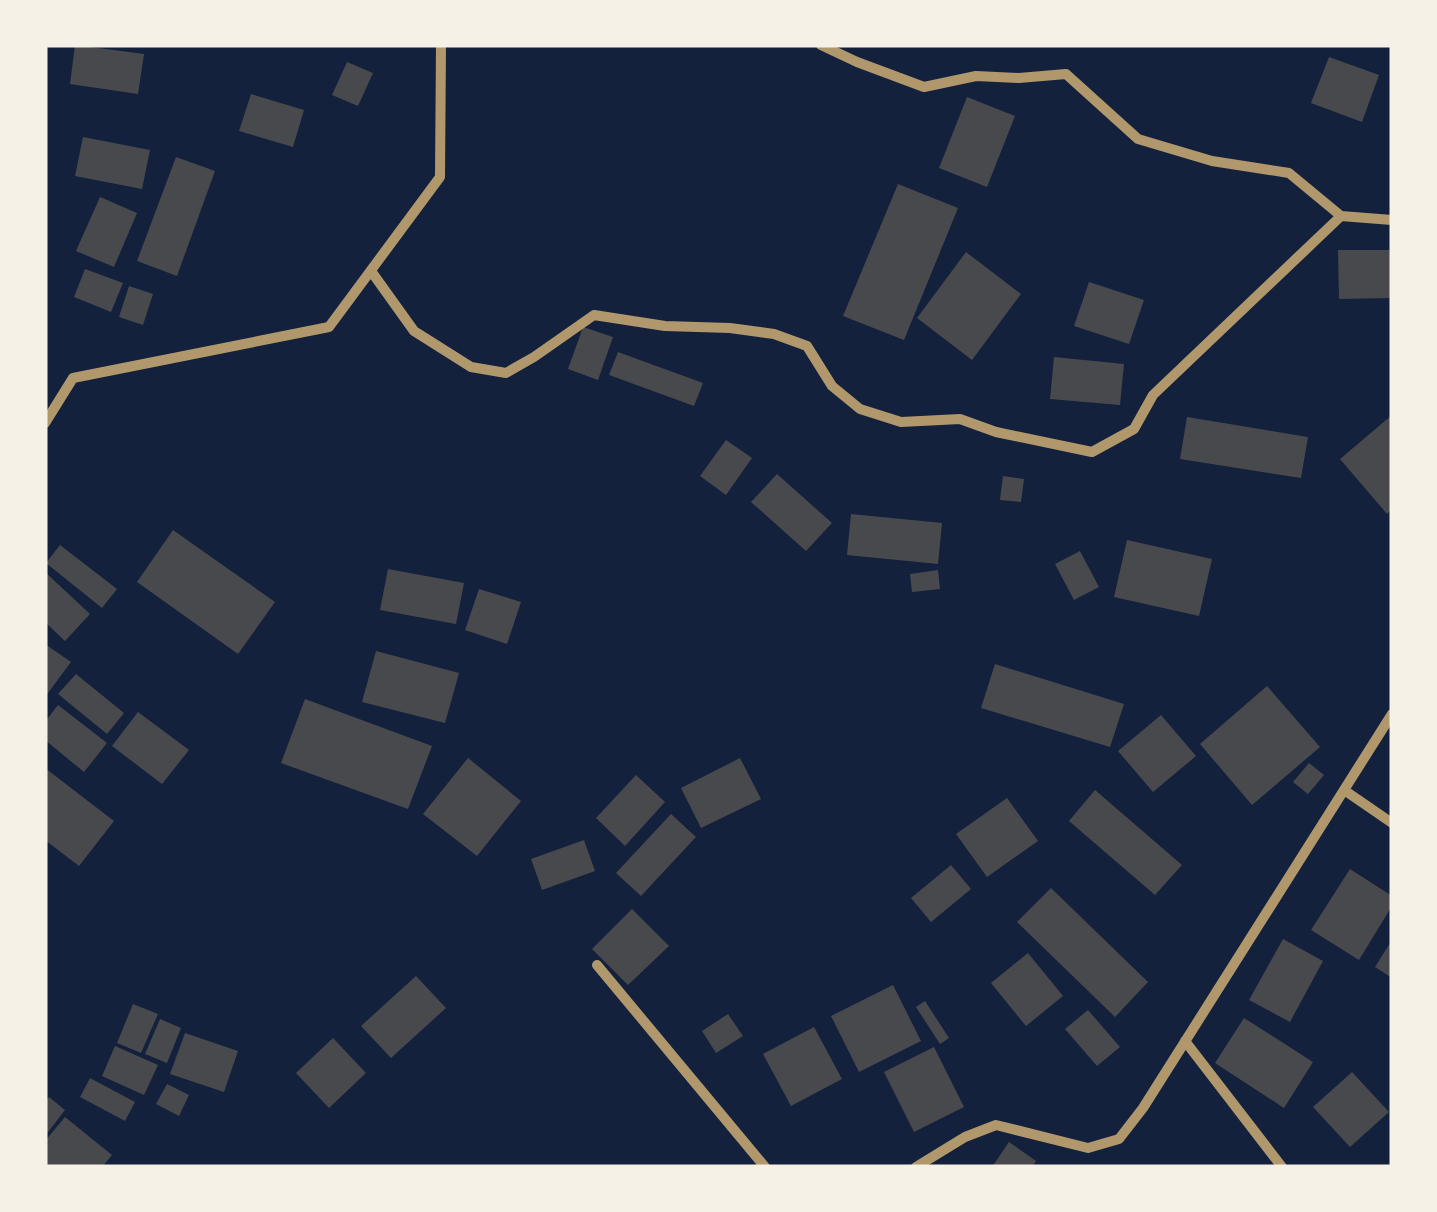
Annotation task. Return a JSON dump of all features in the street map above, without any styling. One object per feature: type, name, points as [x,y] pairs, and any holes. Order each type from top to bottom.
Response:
[{"type":"street","points":[[45,423],[73,378],[329,327],[440,177],[441,45]]},
{"type":"street","points":[[821,45],[924,88],[976,76],[1066,74],[1138,139],[1212,162],[1288,172],[1341,216],[1392,220]]},
{"type":"street","points":[[371,271],[414,330],[471,367],[506,373],[594,315],[665,326],[774,334],[806,346],[832,386],[860,409],[901,422],[960,419],[996,432],[1092,452],[1134,429],[1153,395],[1341,216]]},
{"type":"street","points":[[916,1167],[965,1137],[996,1126],[1088,1148],[1119,1139],[1144,1108],[1392,714]]},
{"type":"street","points":[[1344,790],[1392,823]]},
{"type":"street","points":[[597,965],[765,1167]]},
{"type":"street","points":[[1185,1041],[1282,1167]]},
{"type":"building","points":[[75,45],[144,54],[138,94],[70,84]]},
{"type":"building","points":[[1329,57],[1379,75],[1362,122],[1311,103]]},
{"type":"building","points":[[347,62],[373,73],[358,106],[332,95]]},
{"type":"building","points":[[251,94],[304,110],[293,147],[239,131]]},
{"type":"building","points":[[967,97],[1015,116],[987,187],[939,168]]},
{"type":"building","points":[[83,137],[150,150],[142,189],[75,176]]},
{"type":"building","points":[[176,157],[215,171],[177,276],[137,261]]},
{"type":"building","points":[[898,184],[958,208],[904,340],[843,316]]},
{"type":"building","points":[[100,197],[137,213],[114,267],[76,251]]},
{"type":"building","points":[[1338,250],[1392,250],[1392,298],[1339,299]]},
{"type":"building","points":[[966,252],[1021,294],[972,360],[917,318]]},
{"type":"building","points":[[85,269],[123,283],[111,312],[74,297]]},
{"type":"building","points":[[1089,282],[1144,300],[1129,344],[1074,326]]},
{"type":"building","points":[[129,286],[153,294],[143,325],[119,317]]},
{"type":"building","points":[[583,327],[613,337],[598,380],[568,369]]},
{"type":"building","points":[[618,352],[703,383],[694,406],[609,375]]},
{"type":"building","points":[[1054,357],[1124,364],[1120,405],[1050,399]]},
{"type":"building","points":[[1392,415],[1392,509],[1387,514],[1340,459]]},
{"type":"building","points":[[1187,417],[1308,437],[1301,478],[1180,459]]},
{"type":"building","points":[[726,440],[752,458],[726,495],[700,476]]},
{"type":"building","points":[[777,474],[832,523],[806,551],[751,502]]},
{"type":"building","points":[[1003,476],[1024,479],[1021,502],[1000,500]]},
{"type":"building","points":[[851,514],[942,523],[938,564],[847,555]]},
{"type":"building","points":[[173,530],[275,602],[238,654],[137,582]]},
{"type":"building","points":[[1127,540],[1212,559],[1199,616],[1114,597]]},
{"type":"building","points":[[60,545],[117,589],[102,608],[46,563]]},
{"type":"building","points":[[1080,551],[1099,587],[1074,600],[1055,564]]},
{"type":"building","points":[[388,569],[464,583],[456,624],[380,610]]},
{"type":"building","points":[[938,570],[940,589],[912,592],[910,574]]},
{"type":"building","points":[[45,572],[90,614],[65,641],[45,622]]},
{"type":"building","points":[[479,589],[521,602],[507,644],[465,630]]},
{"type":"building","points":[[45,644],[71,662],[45,697]]},
{"type":"building","points":[[376,651],[459,673],[445,723],[362,702]]},
{"type":"building","points":[[995,664],[1124,704],[1110,747],[981,708]]},
{"type":"building","points":[[76,674],[124,713],[107,734],[58,694]]},
{"type":"building","points":[[1267,686],[1320,747],[1252,805],[1200,744]]},
{"type":"building","points":[[305,699],[432,746],[408,809],[281,763]]},
{"type":"building","points":[[58,705],[107,743],[84,772],[45,740],[45,722]]},
{"type":"building","points":[[138,712],[189,750],[162,784],[112,746]]},
{"type":"building","points":[[1161,715],[1196,756],[1153,792],[1118,751]]},
{"type":"building","points":[[468,758],[521,801],[477,856],[423,814]]},
{"type":"building","points":[[740,758],[761,799],[701,828],[681,788]]},
{"type":"building","points":[[1309,763],[1324,775],[1308,794],[1293,782]]},
{"type":"building","points":[[45,768],[114,821],[79,866],[45,840]]},
{"type":"building","points":[[636,775],[665,802],[625,846],[596,818]]},
{"type":"building","points":[[1095,790],[1182,865],[1155,895],[1069,821]]},
{"type":"building","points":[[1007,798],[1038,841],[987,877],[956,834]]},
{"type":"building","points":[[671,814],[696,837],[641,896],[616,873]]},
{"type":"building","points":[[584,840],[595,871],[542,890],[531,859]]},
{"type":"building","points":[[951,865],[971,889],[931,922],[911,898]]},
{"type":"building","points":[[1350,869],[1392,896],[1392,906],[1359,960],[1311,930]]},
{"type":"building","points":[[1051,888],[1148,982],[1115,1017],[1017,922]]},
{"type":"building","points":[[632,909],[669,946],[628,985],[592,949]]},
{"type":"building","points":[[1283,939],[1323,961],[1290,1022],[1249,1000]]},
{"type":"building","points":[[1392,940],[1392,978],[1375,967]]},
{"type":"building","points":[[1028,953],[1063,996],[1026,1026],[991,983]]},
{"type":"building","points":[[416,976],[446,1008],[391,1058],[361,1026]]},
{"type":"building","points":[[893,985],[921,1041],[859,1072],[831,1016]]},
{"type":"building","points":[[925,1001],[949,1038],[940,1044],[916,1007]]},
{"type":"building","points":[[133,1004],[158,1014],[141,1053],[117,1043]]},
{"type":"building","points":[[1088,1010],[1120,1047],[1097,1066],[1065,1029]]},
{"type":"building","points":[[728,1014],[743,1036],[716,1053],[702,1031]]},
{"type":"building","points":[[1244,1018],[1313,1062],[1284,1108],[1215,1063]]},
{"type":"building","points":[[160,1019],[181,1028],[167,1063],[145,1054]]},
{"type":"building","points":[[814,1027],[842,1079],[791,1106],[763,1054]]},
{"type":"building","points":[[185,1033],[238,1051],[224,1092],[170,1074]]},
{"type":"building","points":[[333,1038],[366,1073],[329,1108],[296,1073]]},
{"type":"building","points":[[115,1046],[158,1065],[144,1095],[102,1076]]},
{"type":"building","points":[[934,1047],[964,1107],[914,1132],[884,1072]]},
{"type":"building","points":[[1352,1072],[1389,1112],[1350,1147],[1313,1107]]},
{"type":"building","points":[[90,1078],[135,1102],[125,1121],[80,1097]]},
{"type":"building","points":[[167,1084],[189,1095],[179,1116],[156,1104]]},
{"type":"building","points":[[49,1097],[65,1110],[45,1136],[45,1102]]},
{"type":"building","points":[[65,1117],[112,1155],[102,1167],[45,1166],[45,1141]]},
{"type":"building","points":[[1009,1142],[1036,1161],[1032,1167],[992,1167]]}]
